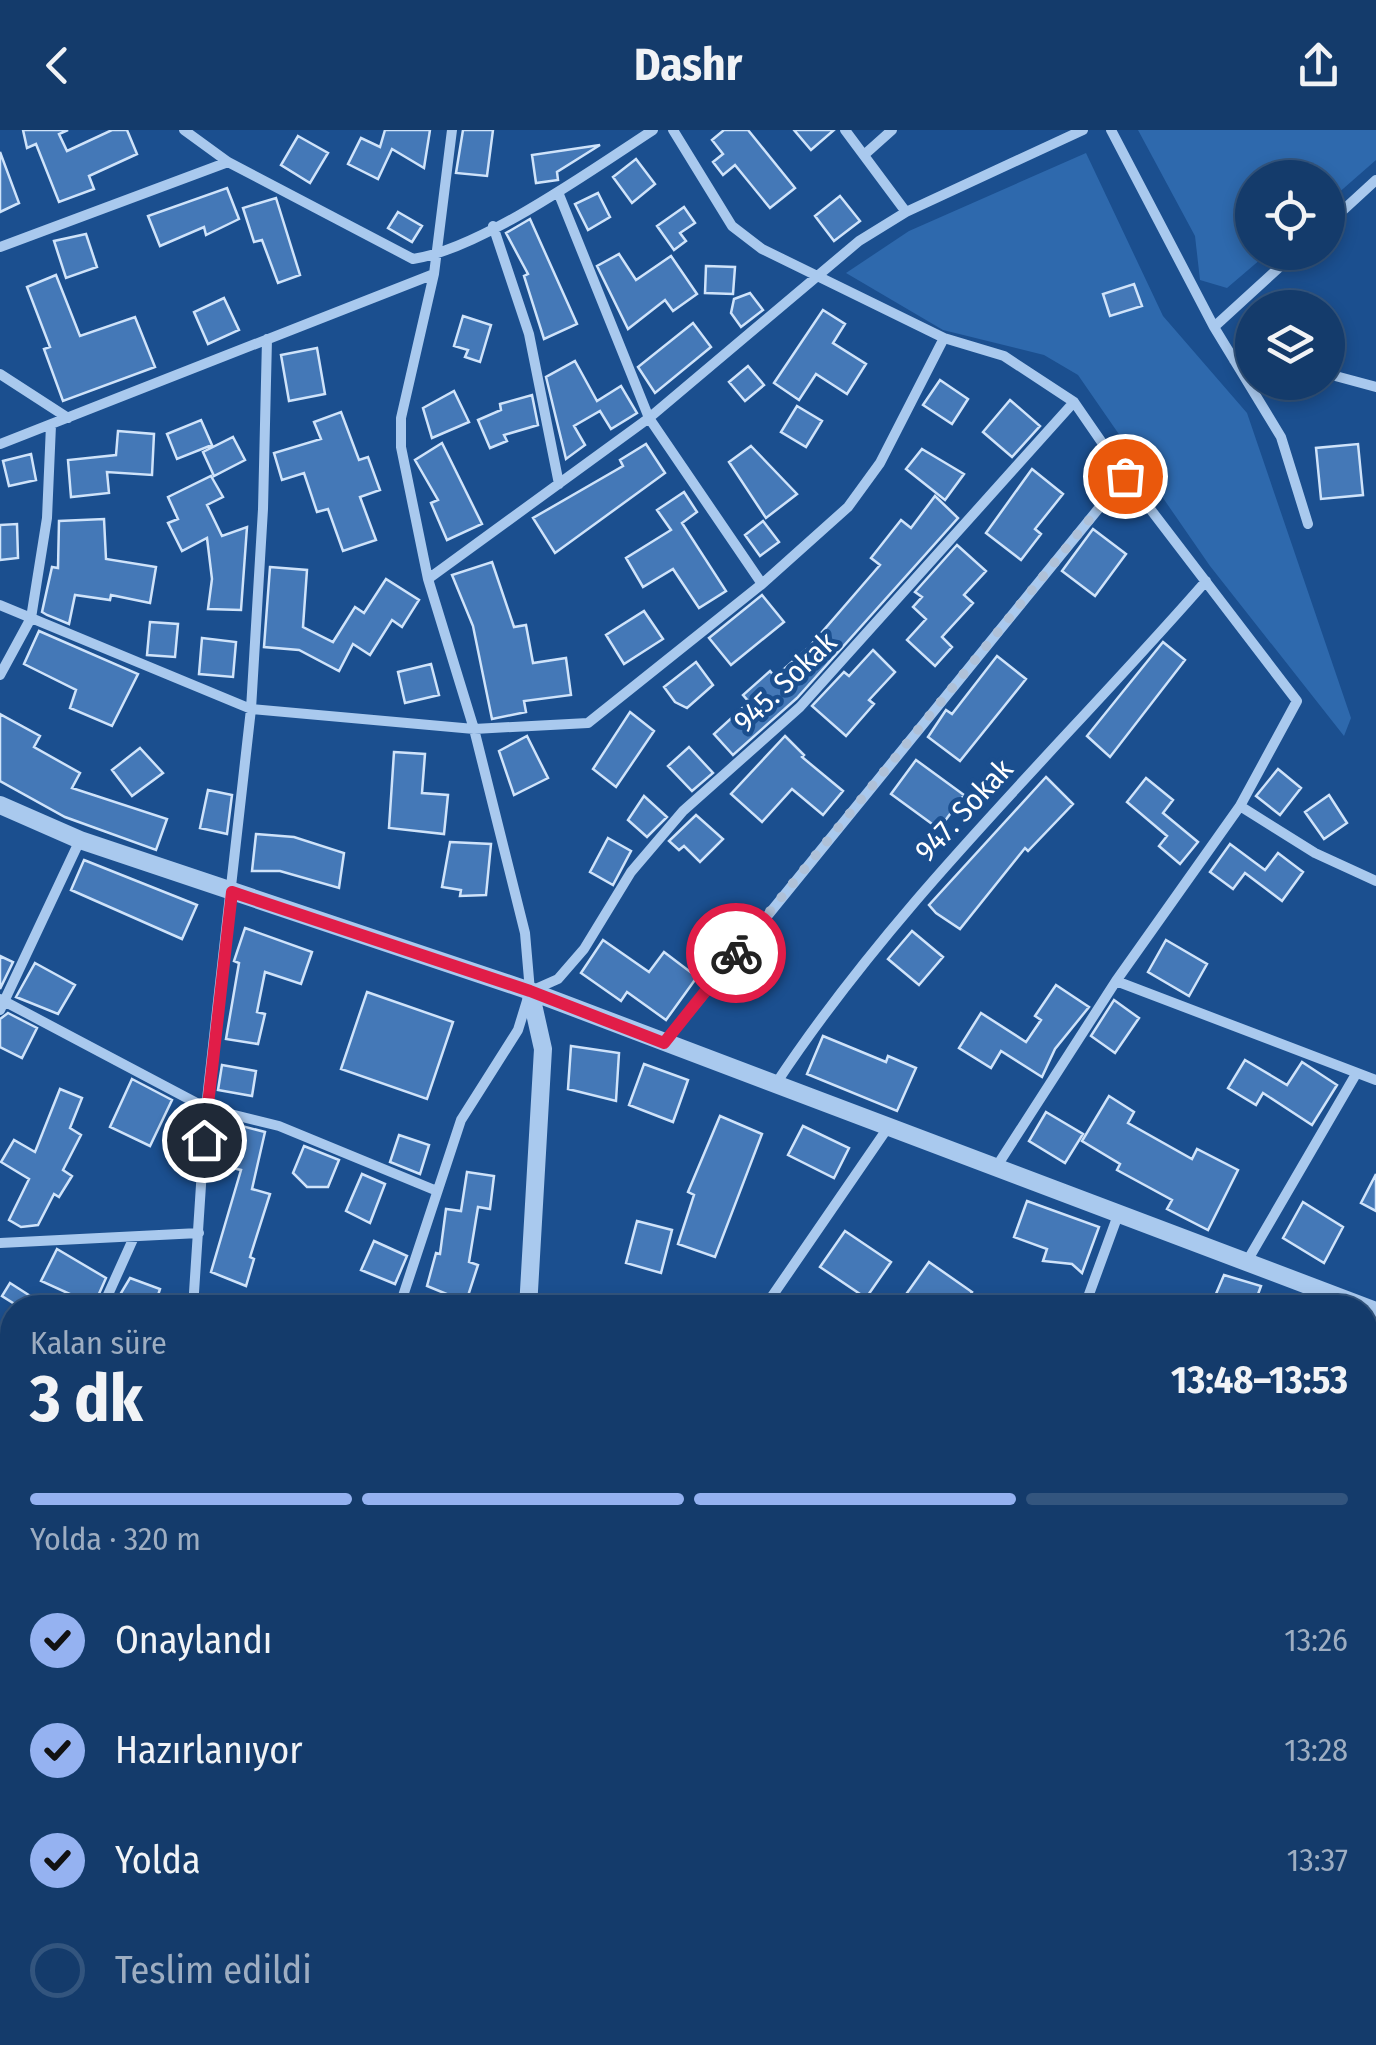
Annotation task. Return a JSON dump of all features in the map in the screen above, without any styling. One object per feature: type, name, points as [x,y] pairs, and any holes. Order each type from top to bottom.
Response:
[{"type":"street","points":[[184,130],[228,162],[413,259],[436,256],[558,192],[653,130]]},
{"type":"street","points":[[452,130],[434,274],[401,418],[401,448],[428,578],[474,729],[525,933],[530,991],[543,1049],[529,1295]]},
{"type":"street","points":[[673,130],[732,226],[762,249],[944,338],[1004,356],[1074,402],[1125,476],[1297,700],[1240,806],[1116,981],[994,1170]]},
{"type":"street","points":[[846,130],[906,212]]},
{"type":"street","points":[[864,155],[892,130]]},
{"type":"street","points":[[428,578],[649,418],[816,275],[906,212],[1083,130]]},
{"type":"street","points":[[1112,130],[1214,327],[1281,437],[1308,524]]},
{"type":"street","points":[[0,246],[228,162]]},
{"type":"street","points":[[1345,208],[1376,180]]},
{"type":"street","points":[[558,192],[649,418],[762,584]]},
{"type":"street","points":[[493,226],[529,334],[558,484]]},
{"type":"street","points":[[1214,327],[1276,270]]},
{"type":"street","points":[[0,444],[434,274]]},
{"type":"street","points":[[0,606],[250,709],[474,729],[588,723],[762,584],[848,507],[888,448],[944,338]]},
{"type":"street","points":[[195,1295],[206,1108],[250,709],[263,510],[266,339]]},
{"type":"street","points":[[0,374],[68,418]]},
{"type":"street","points":[[1345,379],[1376,387]]},
{"type":"street","name":"945. Sokak","points":[[530,991],[558,979],[584,949],[631,872],[683,811],[800,707],[1074,402]]},
{"type":"street","points":[[0,675],[30,618],[47,518],[50,425]]},
{"type":"street","points":[[664,1043],[1125,476]]},
{"type":"street","name":"947. Sokak","points":[[774,1085],[841,990],[919,897],[1206,581]]},
{"type":"street","points":[[0,805],[80,840],[530,991],[1244,1265],[1332,1295]]},
{"type":"street","points":[[1240,806],[1315,853],[1376,881]]},
{"type":"street","points":[[80,840],[1,1003],[206,1108],[279,1126],[437,1191]]},
{"type":"street","points":[[1116,981],[1376,1080]]},
{"type":"street","points":[[402,1295],[461,1120],[518,1030],[530,991]]},
{"type":"street","points":[[1244,1265],[1356,1074]]},
{"type":"street","points":[[773,1295],[889,1126]]},
{"type":"street","points":[[1089,1295],[1118,1215]]},
{"type":"street","points":[[0,1243],[200,1233]]},
{"type":"street","points":[[108,1295],[134,1237]]},
{"type":"shaded area","points":[[1138,130],[1376,130],[1376,160],[1345,187],[1345,160],[1235,160],[1235,270],[1248,270],[1227,288],[1200,280],[1195,236]]},
{"type":"shaded area","points":[[1086,153],[1163,316],[1247,413],[1351,718],[1344,736],[1210,566],[1078,375],[1044,355],[943,330],[846,273],[909,231]]},
{"type":"building","points":[[23,130],[68,130],[59,134],[67,151],[112,130],[127,130],[137,154],[89,176],[94,189],[59,202],[36,144],[27,148]]},
{"type":"building","points":[[385,130],[430,130],[424,168],[392,149],[378,179],[348,164],[361,138],[380,147]]},
{"type":"building","points":[[463,130],[493,130],[487,176],[456,173]]},
{"type":"building","points":[[724,130],[748,130],[795,188],[770,208],[735,165],[723,175],[713,162],[723,154],[712,140]]},
{"type":"building","points":[[794,130],[834,130],[811,150]]},
{"type":"building","points":[[298,136],[328,153],[310,183],[281,165]]},
{"type":"building","points":[[600,145],[557,172],[558,180],[536,183],[532,155]]},
{"type":"building","points":[[0,152],[19,203],[0,212]]},
{"type":"building","points":[[636,159],[655,184],[632,203],[613,177]]},
{"type":"building","points":[[227,188],[239,219],[206,235],[204,227],[160,246],[148,216]]},
{"type":"building","points":[[598,193],[610,217],[588,230],[575,204]]},
{"type":"building","points":[[840,196],[860,221],[834,241],[815,216]]},
{"type":"building","points":[[276,198],[300,275],[278,283],[262,240],[254,242],[243,208]]},
{"type":"building","points":[[684,207],[695,223],[680,233],[686,241],[674,250],[657,226]]},
{"type":"building","points":[[398,212],[422,226],[412,242],[388,228]]},
{"type":"building","points":[[530,219],[577,324],[544,339],[524,276],[528,274],[506,233]]},
{"type":"building","points":[[86,234],[97,267],[66,278],[54,241]]},
{"type":"building","points":[[619,254],[636,280],[671,256],[697,294],[673,311],[665,300],[628,329],[597,266]]},
{"type":"building","points":[[706,266],[735,267],[733,294],[705,293]]},
{"type":"building","points":[[56,275],[80,336],[135,317],[155,367],[63,401],[44,349],[50,347],[27,287]]},
{"type":"building","points":[[1134,284],[1142,306],[1110,316],[1103,294]]},
{"type":"building","points":[[750,293],[763,310],[741,327],[731,313],[734,299]]},
{"type":"building","points":[[224,298],[239,330],[208,344],[194,312]]},
{"type":"building","points":[[823,310],[845,324],[833,343],[866,364],[847,394],[816,374],[799,400],[774,383]]},
{"type":"building","points":[[463,316],[491,325],[480,362],[465,357],[468,350],[454,346]]},
{"type":"building","points":[[693,323],[711,347],[655,393],[638,367]]},
{"type":"building","points":[[317,348],[325,394],[289,401],[281,355]]},
{"type":"building","points":[[575,361],[597,401],[621,386],[637,413],[611,429],[600,411],[574,426],[585,445],[566,459],[546,377]]},
{"type":"building","points":[[748,366],[764,385],[745,401],[729,382]]},
{"type":"building","points":[[940,380],[968,399],[952,424],[923,405]]},
{"type":"building","points":[[454,391],[469,422],[432,438],[423,408]]},
{"type":"building","points":[[532,395],[538,425],[504,435],[507,441],[490,448],[478,420],[501,410],[500,404]]},
{"type":"building","points":[[1010,400],[1040,426],[1012,457],[983,432]]},
{"type":"building","points":[[797,406],[822,421],[806,447],[781,432]]},
{"type":"building","points":[[341,412],[359,460],[368,457],[380,490],[360,497],[376,540],[343,551],[328,509],[317,512],[304,473],[282,480],[274,453],[321,439],[314,422]]},
{"type":"building","points":[[201,420],[212,445],[177,459],[167,434]]},
{"type":"building","points":[[118,431],[154,434],[152,475],[107,472],[109,493],[71,497],[68,460],[116,455]]},
{"type":"building","points":[[233,437],[245,460],[214,476],[203,452]]},
{"type":"building","points":[[442,443],[482,524],[447,540],[431,503],[438,500],[415,460]]},
{"type":"building","points":[[646,444],[665,473],[555,553],[533,518],[623,466],[620,460]]},
{"type":"building","points":[[1358,444],[1363,495],[1321,499],[1316,448]]},
{"type":"building","points":[[751,446],[797,494],[766,518],[729,462]]},
{"type":"building","points":[[922,449],[964,474],[945,500],[906,469]]},
{"type":"building","points":[[31,454],[36,480],[9,486],[3,461]]},
{"type":"building","points":[[1032,469],[1063,494],[1035,529],[1041,534],[1021,560],[986,533]]},
{"type":"building","points":[[211,476],[223,497],[207,505],[222,536],[247,527],[241,610],[208,609],[212,579],[207,538],[182,551],[168,523],[178,519],[168,497]]},
{"type":"building","points":[[684,492],[697,512],[682,523],[726,591],[699,608],[673,569],[643,587],[626,558],[671,530],[657,510]]},
{"type":"building","points":[[935,496],[958,518],[797,698],[733,755],[714,734],[749,702],[743,695],[770,671],[775,677],[809,647],[880,565],[871,558],[901,520],[911,528]]},
{"type":"building","points":[[104,519],[106,559],[156,567],[150,603],[111,595],[110,600],[75,595],[69,624],[42,612],[52,567],[58,568],[59,521]]},
{"type":"building","points":[[763,521],[779,542],[760,556],[745,535]]},
{"type":"building","points":[[17,524],[18,558],[0,560],[0,525]]},
{"type":"building","points":[[1093,529],[1126,554],[1095,596],[1062,571]]},
{"type":"building","points":[[957,545],[986,571],[964,595],[973,603],[942,637],[952,647],[935,666],[907,640],[926,619],[913,607],[922,597],[915,592]]},
{"type":"building","points":[[492,562],[514,627],[526,625],[533,663],[566,658],[571,695],[524,701],[526,712],[492,719],[473,626],[452,575]]},
{"type":"building","points":[[270,567],[307,570],[303,627],[333,642],[355,607],[364,613],[386,579],[419,600],[402,627],[392,620],[370,655],[353,644],[339,671],[299,650],[264,647]]},
{"type":"building","points":[[762,595],[784,622],[731,665],[709,638]]},
{"type":"building","points":[[644,611],[663,639],[624,664],[606,635]]},
{"type":"building","points":[[150,622],[178,624],[175,657],[147,655]]},
{"type":"building","points":[[39,631],[138,674],[112,726],[70,708],[76,690],[24,664]]},
{"type":"building","points":[[202,638],[236,642],[233,677],[199,674]]},
{"type":"building","points":[[1163,642],[1185,660],[1110,757],[1087,736]]},
{"type":"building","points":[[873,650],[895,672],[869,700],[874,704],[846,736],[812,706],[844,672],[849,676]]},
{"type":"building","points":[[997,656],[1026,679],[960,761],[928,737],[946,710],[952,714]]},
{"type":"building","points":[[696,662],[713,685],[687,708],[675,702],[664,687]]},
{"type":"building","points":[[431,664],[439,695],[405,703],[398,672]]},
{"type":"building","points":[[630,712],[654,731],[616,787],[593,769]]},
{"type":"building","points":[[0,714],[40,736],[34,747],[80,773],[72,788],[167,819],[156,850],[65,817],[0,781]]},
{"type":"building","points":[[527,736],[548,778],[514,795],[499,751]]},
{"type":"building","points":[[785,736],[802,757],[843,791],[823,815],[792,789],[762,822],[731,794]]},
{"type":"building","points":[[689,747],[713,773],[692,791],[668,766]]},
{"type":"building","points":[[140,748],[163,773],[132,796],[112,770]]},
{"type":"building","points":[[394,752],[425,754],[422,793],[448,795],[444,834],[389,828]]},
{"type":"building","points":[[916,760],[964,795],[939,829],[891,794]]},
{"type":"building","points":[[1278,769],[1301,788],[1280,815],[1256,796]]},
{"type":"building","points":[[1046,777],[1073,804],[1028,851],[1025,848],[960,929],[936,913],[929,905]]},
{"type":"building","points":[[1146,778],[1173,800],[1163,813],[1198,842],[1180,864],[1159,846],[1167,836],[1127,802]]},
{"type":"building","points":[[208,790],[232,795],[227,834],[200,828]]},
{"type":"building","points":[[1329,795],[1347,823],[1324,839],[1305,812]]},
{"type":"building","points":[[644,796],[667,817],[647,837],[628,820]]},
{"type":"building","points":[[696,815],[723,839],[700,862],[684,846],[679,850],[669,841]]},
{"type":"building","points":[[256,834],[294,837],[344,853],[339,888],[280,871],[252,871]]},
{"type":"building","points":[[608,838],[631,851],[613,885],[590,872]]},
{"type":"building","points":[[450,842],[491,844],[486,895],[460,896],[461,890],[442,887]]},
{"type":"building","points":[[1230,844],[1265,870],[1278,853],[1303,872],[1282,901],[1245,873],[1233,889],[1210,872]]},
{"type":"building","points":[[84,860],[197,905],[182,939],[71,890]]},
{"type":"building","points":[[245,928],[312,952],[301,984],[265,972],[257,1012],[265,1014],[258,1044],[226,1039],[239,963],[234,961]]},
{"type":"building","points":[[912,931],[943,957],[919,985],[888,959]]},
{"type":"building","points":[[603,940],[649,972],[664,952],[697,977],[666,1020],[627,992],[621,1001],[581,973]]},
{"type":"building","points":[[1166,940],[1207,964],[1189,996],[1148,972]]},
{"type":"building","points":[[0,956],[13,962],[0,989]]},
{"type":"building","points":[[35,963],[75,985],[58,1014],[16,997]]},
{"type":"building","points":[[1056,985],[1089,1007],[1055,1049],[1042,1077],[1001,1051],[991,1068],[959,1048],[981,1013],[1026,1042],[1041,1020],[1035,1016]]},
{"type":"building","points":[[367,992],[453,1022],[427,1099],[341,1069]]},
{"type":"building","points":[[1114,1000],[1139,1018],[1115,1053],[1091,1036]]},
{"type":"building","points":[[8,1013],[37,1028],[22,1058],[0,1047],[0,1019]]},
{"type":"building","points":[[823,1036],[886,1062],[888,1056],[916,1068],[897,1111],[807,1074]]},
{"type":"building","points":[[571,1046],[619,1053],[616,1101],[568,1089]]},
{"type":"building","points":[[1245,1060],[1287,1085],[1302,1062],[1337,1085],[1312,1125],[1263,1093],[1256,1105],[1228,1088]]},
{"type":"building","points":[[644,1064],[688,1080],[673,1122],[629,1105]]},
{"type":"building","points":[[222,1065],[256,1071],[252,1096],[218,1090]]},
{"type":"building","points":[[132,1079],[172,1100],[150,1146],[110,1127]]},
{"type":"building","points":[[60,1089],[82,1098],[70,1128],[81,1135],[63,1170],[72,1176],[59,1197],[54,1194],[38,1225],[21,1227],[9,1220],[29,1179],[1,1162],[14,1140],[35,1152]]},
{"type":"building","points":[[1109,1096],[1134,1112],[1128,1123],[1192,1159],[1197,1149],[1238,1170],[1208,1230],[1167,1209],[1172,1200],[1117,1170],[1120,1164],[1082,1141]]},
{"type":"building","points":[[1046,1112],[1083,1134],[1065,1163],[1029,1141]]},
{"type":"building","points":[[720,1116],[762,1134],[715,1257],[678,1244],[694,1195],[688,1192]]},
{"type":"building","points":[[234,1124],[265,1132],[252,1189],[270,1194],[250,1257],[254,1259],[246,1286],[211,1272],[241,1170],[225,1166]]},
{"type":"building","points":[[803,1126],[849,1148],[834,1178],[788,1155]]},
{"type":"building","points":[[399,1135],[429,1145],[420,1174],[390,1162]]},
{"type":"building","points":[[304,1146],[339,1160],[328,1187],[307,1187],[293,1173]]},
{"type":"building","points":[[467,1172],[494,1176],[490,1209],[478,1207],[469,1262],[478,1265],[468,1295],[449,1295],[427,1286],[436,1253],[440,1254],[446,1209],[461,1211]]},
{"type":"building","points":[[362,1174],[385,1184],[370,1223],[346,1211]]},
{"type":"building","points":[[1376,1174],[1376,1211],[1361,1203]]},
{"type":"building","points":[[1027,1201],[1099,1227],[1082,1273],[1072,1264],[1043,1261],[1047,1249],[1014,1237]]},
{"type":"building","points":[[1303,1202],[1343,1227],[1324,1263],[1283,1238]]},
{"type":"building","points":[[637,1221],[672,1230],[661,1273],[626,1263]]},
{"type":"building","points":[[845,1231],[891,1262],[868,1295],[862,1295],[820,1267]]},
{"type":"building","points":[[374,1241],[407,1256],[395,1284],[361,1270]]},
{"type":"building","points":[[57,1249],[106,1278],[98,1295],[72,1295],[41,1281]]},
{"type":"building","points":[[929,1262],[972,1292],[970,1295],[907,1293]]},
{"type":"building","points":[[1224,1275],[1261,1286],[1258,1295],[1216,1295]]},
{"type":"building","points":[[130,1278],[160,1289],[158,1295],[120,1295]]},
{"type":"building","points":[[10,1283],[29,1295],[3,1295]]},
{"type":"way so far","points":[[736,953],[1125,476]]},
{"type":"route","points":[[204,1140],[232,892],[530,991],[664,1043],[736,953]]}]
